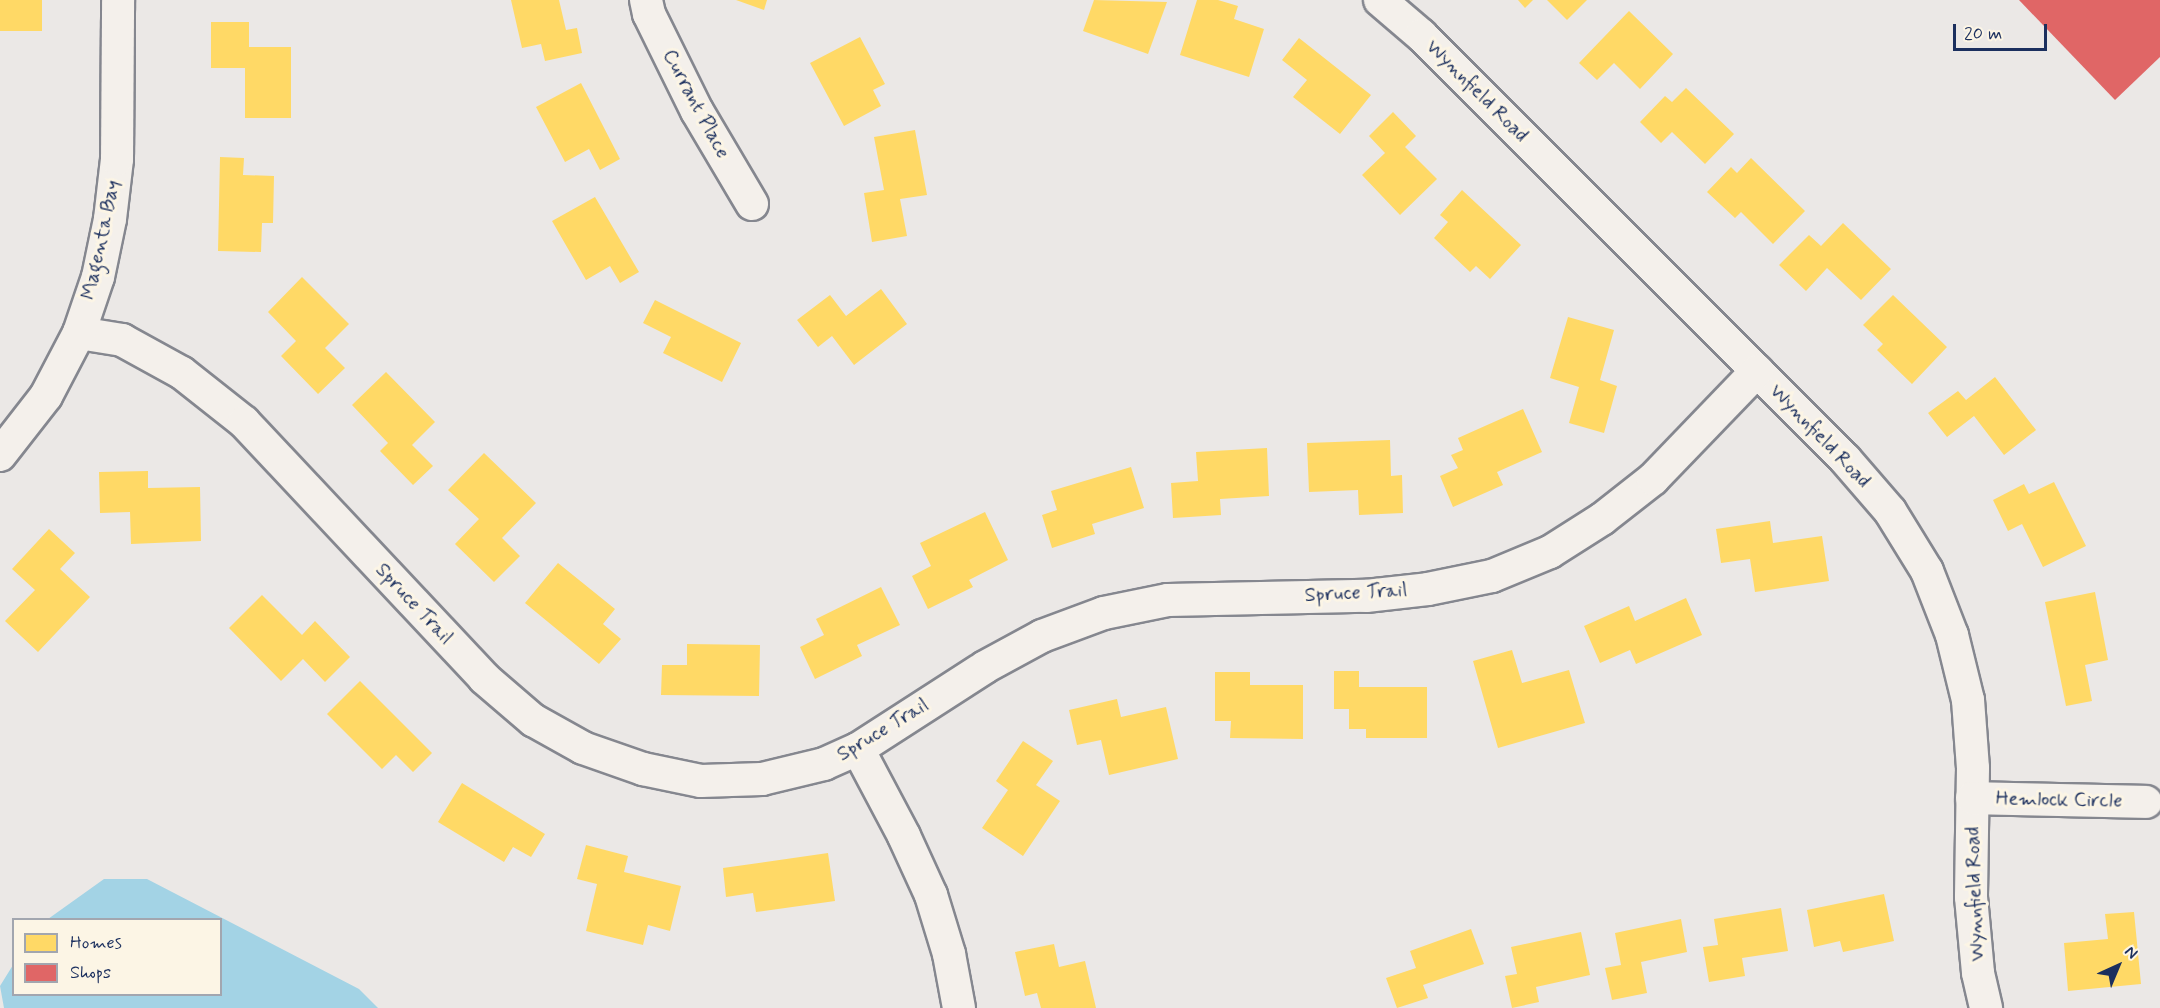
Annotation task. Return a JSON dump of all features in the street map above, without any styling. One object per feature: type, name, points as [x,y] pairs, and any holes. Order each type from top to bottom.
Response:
[{"type":"street","name":"Magenta Bay","points":[[0,455],[46,396],[79,333],[98,277],[117,159],[118,0]]},
{"type":"street","name":"Currant Place","points":[[646,0],[649,14],[697,111],[752,204]]},
{"type":"street","name":"Wynnfield Road","points":[[1380,0],[1421,35],[1845,459],[1890,511],[1927,571],[1952,635],[1968,700],[1972,798],[1971,897],[1977,973],[1986,1008]]},
{"type":"street","name":"Spruce Trail","points":[[79,333],[122,340],[182,374],[244,422],[484,678],[533,720],[583,748],[643,770],[701,782],[762,779],[824,764],[858,749],[985,667],[1042,636],[1104,613],[1168,600],[1366,596],[1428,589],[1492,576],[1551,552],[1602,519],[1653,479],[1757,371]]},
{"type":"street","points":[[858,749],[904,836],[931,895],[949,954],[959,1008]]},
{"type":"street","name":"Hemlock Circle","points":[[1972,798],[2146,802]]},
{"type":"water","points":[[104,879],[147,879],[359,989],[378,1008],[4,1008],[0,986],[12,967],[12,996],[222,996],[222,918],[49,918]]},
{"type":"building: Homes","points":[[0,0],[42,0],[42,31],[0,31]]},
{"type":"building: Homes","points":[[511,0],[559,0],[566,30],[577,28],[582,53],[545,61],[541,44],[522,48]]},
{"type":"building: Homes","points":[[736,0],[767,0],[764,10]]},
{"type":"building: Homes","points":[[1094,0],[1167,2],[1148,54],[1083,31]]},
{"type":"building: Homes","points":[[1197,0],[1218,0],[1238,6],[1234,19],[1264,29],[1249,77],[1180,55]]},
{"type":"building: Homes","points":[[1518,0],[1533,0],[1525,8]]},
{"type":"building: Homes","points":[[1547,0],[1587,0],[1567,20]]},
{"type":"building: Homes","points":[[1629,11],[1673,54],[1640,89],[1614,63],[1597,80],[1579,63]]},
{"type":"building: Homes","points":[[211,22],[249,22],[249,47],[291,47],[291,118],[245,118],[245,68],[211,68]]},
{"type":"building: Homes","points":[[860,37],[885,84],[873,90],[881,106],[844,126],[810,63]]},
{"type":"building: Homes","points":[[1299,38],[1371,95],[1340,134],[1293,97],[1307,80],[1282,60]]},
{"type":"building: Homes","points":[[581,83],[620,159],[600,170],[589,149],[565,162],[536,107]]},
{"type":"building: Homes","points":[[1686,88],[1734,134],[1705,164],[1672,132],[1661,143],[1640,122],[1665,96],[1672,102]]},
{"type":"building: Homes","points":[[1393,112],[1416,136],[1405,147],[1437,179],[1400,215],[1362,175],[1385,153],[1369,136]]},
{"type":"building: Homes","points":[[915,130],[927,195],[900,199],[907,236],[872,242],[864,193],[884,190],[874,137]]},
{"type":"building: Homes","points":[[220,157],[244,158],[243,175],[274,176],[273,223],[262,223],[261,252],[218,251]]},
{"type":"building: Homes","points":[[1751,158],[1805,211],[1773,244],[1741,212],[1735,218],[1707,192],[1731,167],[1737,173]]},
{"type":"building: Homes","points":[[1462,190],[1521,245],[1490,279],[1476,266],[1470,272],[1434,238],[1448,222],[1440,215]]},
{"type":"building: Homes","points":[[595,197],[639,272],[620,283],[610,266],[586,280],[552,221]]},
{"type":"building: Homes","points":[[1843,223],[1891,269],[1861,300],[1827,268],[1806,291],[1779,265],[1809,235],[1821,246]]},
{"type":"building: Homes","points":[[302,277],[349,324],[325,348],[345,368],[318,394],[281,356],[296,341],[268,312]]},
{"type":"building: Homes","points":[[881,289],[907,324],[854,365],[832,336],[818,347],[797,320],[830,295],[846,316]]},
{"type":"building: Homes","points":[[1893,295],[1947,347],[1912,384],[1877,350],[1883,344],[1863,325]]},
{"type":"building: Homes","points":[[655,300],[741,343],[722,382],[663,353],[671,337],[643,323]]},
{"type":"building: Homes","points":[[1568,317],[1614,330],[1600,380],[1617,386],[1604,433],[1569,423],[1579,387],[1550,378]]},
{"type":"building: Homes","points":[[386,372],[435,422],[412,445],[433,466],[413,485],[380,451],[388,443],[352,405]]},
{"type":"building: Homes","points":[[1995,377],[2036,430],[2004,455],[1974,416],[1947,437],[1928,413],[1958,391],[1966,400]]},
{"type":"building: Homes","points":[[1523,409],[1542,452],[1497,472],[1503,485],[1453,507],[1440,476],[1458,468],[1451,455],[1463,450],[1458,438]]},
{"type":"building: Homes","points":[[1390,440],[1391,476],[1402,475],[1403,513],[1359,515],[1358,490],[1309,492],[1307,443]]},
{"type":"building: Homes","points":[[1267,448],[1269,496],[1220,499],[1221,515],[1173,518],[1171,483],[1198,481],[1196,452]]},
{"type":"building: Homes","points":[[484,453],[536,503],[502,538],[520,556],[494,582],[455,544],[479,519],[448,490]]},
{"type":"building: Homes","points":[[1131,467],[1144,508],[1092,524],[1095,534],[1052,548],[1042,515],[1057,510],[1051,491]]},
{"type":"building: Homes","points":[[148,471],[148,488],[200,487],[201,541],[131,544],[130,512],[100,513],[99,472]]},
{"type":"building: Homes","points":[[2054,482],[2086,546],[2043,567],[2022,524],[2008,531],[1993,500],[2024,484],[2029,494]]},
{"type":"building: Homes","points":[[985,512],[1008,560],[969,580],[973,587],[928,609],[912,576],[931,566],[920,543]]},
{"type":"building: Homes","points":[[1770,521],[1773,543],[1822,536],[1829,581],[1755,592],[1750,559],[1721,563],[1716,529]]},
{"type":"building: Homes","points":[[49,529],[75,553],[60,569],[90,597],[38,652],[5,621],[35,590],[12,569]]},
{"type":"building: Homes","points":[[558,563],[615,609],[603,624],[621,639],[599,664],[525,603]]},
{"type":"building: Homes","points":[[881,587],[900,625],[857,645],[862,656],[815,679],[800,647],[824,635],[816,619]]},
{"type":"building: Homes","points":[[2095,592],[2108,660],[2085,665],[2092,701],[2066,706],[2045,602]]},
{"type":"building: Homes","points":[[262,595],[302,635],[315,621],[350,657],[325,682],[303,659],[281,681],[229,628]]},
{"type":"building: Homes","points":[[1686,598],[1702,635],[1636,664],[1630,650],[1600,663],[1584,626],[1629,606],[1635,621]]},
{"type":"building: Homes","points":[[687,644],[760,645],[759,696],[661,695],[662,665],[687,665]]},
{"type":"building: Homes","points":[[1512,650],[1522,683],[1569,670],[1585,723],[1498,748],[1473,661]]},
{"type":"building: Homes","points":[[1334,671],[1359,671],[1359,687],[1427,687],[1427,738],[1366,738],[1366,729],[1349,729],[1349,709],[1334,709]]},
{"type":"building: Homes","points":[[1215,672],[1250,672],[1250,685],[1303,685],[1303,739],[1230,738],[1231,721],[1215,721]]},
{"type":"building: Homes","points":[[360,681],[432,753],[413,772],[396,755],[382,769],[327,714]]},
{"type":"building: Homes","points":[[1117,699],[1121,717],[1166,707],[1178,759],[1109,775],[1101,740],[1077,745],[1069,710]]},
{"type":"building: Homes","points":[[1023,741],[1053,761],[1036,785],[1060,801],[1023,856],[982,828],[1008,790],[996,781]]},
{"type":"building: Homes","points":[[462,783],[545,834],[531,857],[513,847],[504,862],[438,822]]},
{"type":"building: Homes","points":[[586,845],[628,856],[624,872],[681,886],[670,931],[648,925],[643,945],[586,931],[597,884],[577,879]]},
{"type":"building: Homes","points":[[828,853],[835,901],[756,912],[753,893],[726,897],[723,868]]},
{"type":"building: Homes","points":[[1884,894],[1894,941],[1843,952],[1840,941],[1814,947],[1807,910]]},
{"type":"building: Homes","points":[[1781,908],[1788,951],[1742,958],[1745,976],[1709,982],[1703,947],[1718,945],[1714,919]]},
{"type":"building: Homes","points":[[2134,912],[2141,984],[2068,991],[2064,943],[2108,939],[2105,914]]},
{"type":"building: Homes","points":[[1681,919],[1687,952],[1641,962],[1647,993],[1612,1000],[1605,968],[1621,965],[1615,933]]},
{"type":"building: Homes","points":[[1471,929],[1484,964],[1423,985],[1428,998],[1397,1008],[1386,978],[1416,968],[1410,951]]},
{"type":"building: Homes","points":[[1581,932],[1590,975],[1536,987],[1539,1002],[1512,1008],[1505,976],[1517,974],[1511,947]]},
{"type":"building: Homes","points":[[1054,944],[1059,967],[1085,961],[1096,1008],[1041,1008],[1037,993],[1025,996],[1015,952]]},
{"type":"building: Shops","points":[[2019,0],[2160,0],[2160,57],[2115,100]]}]
